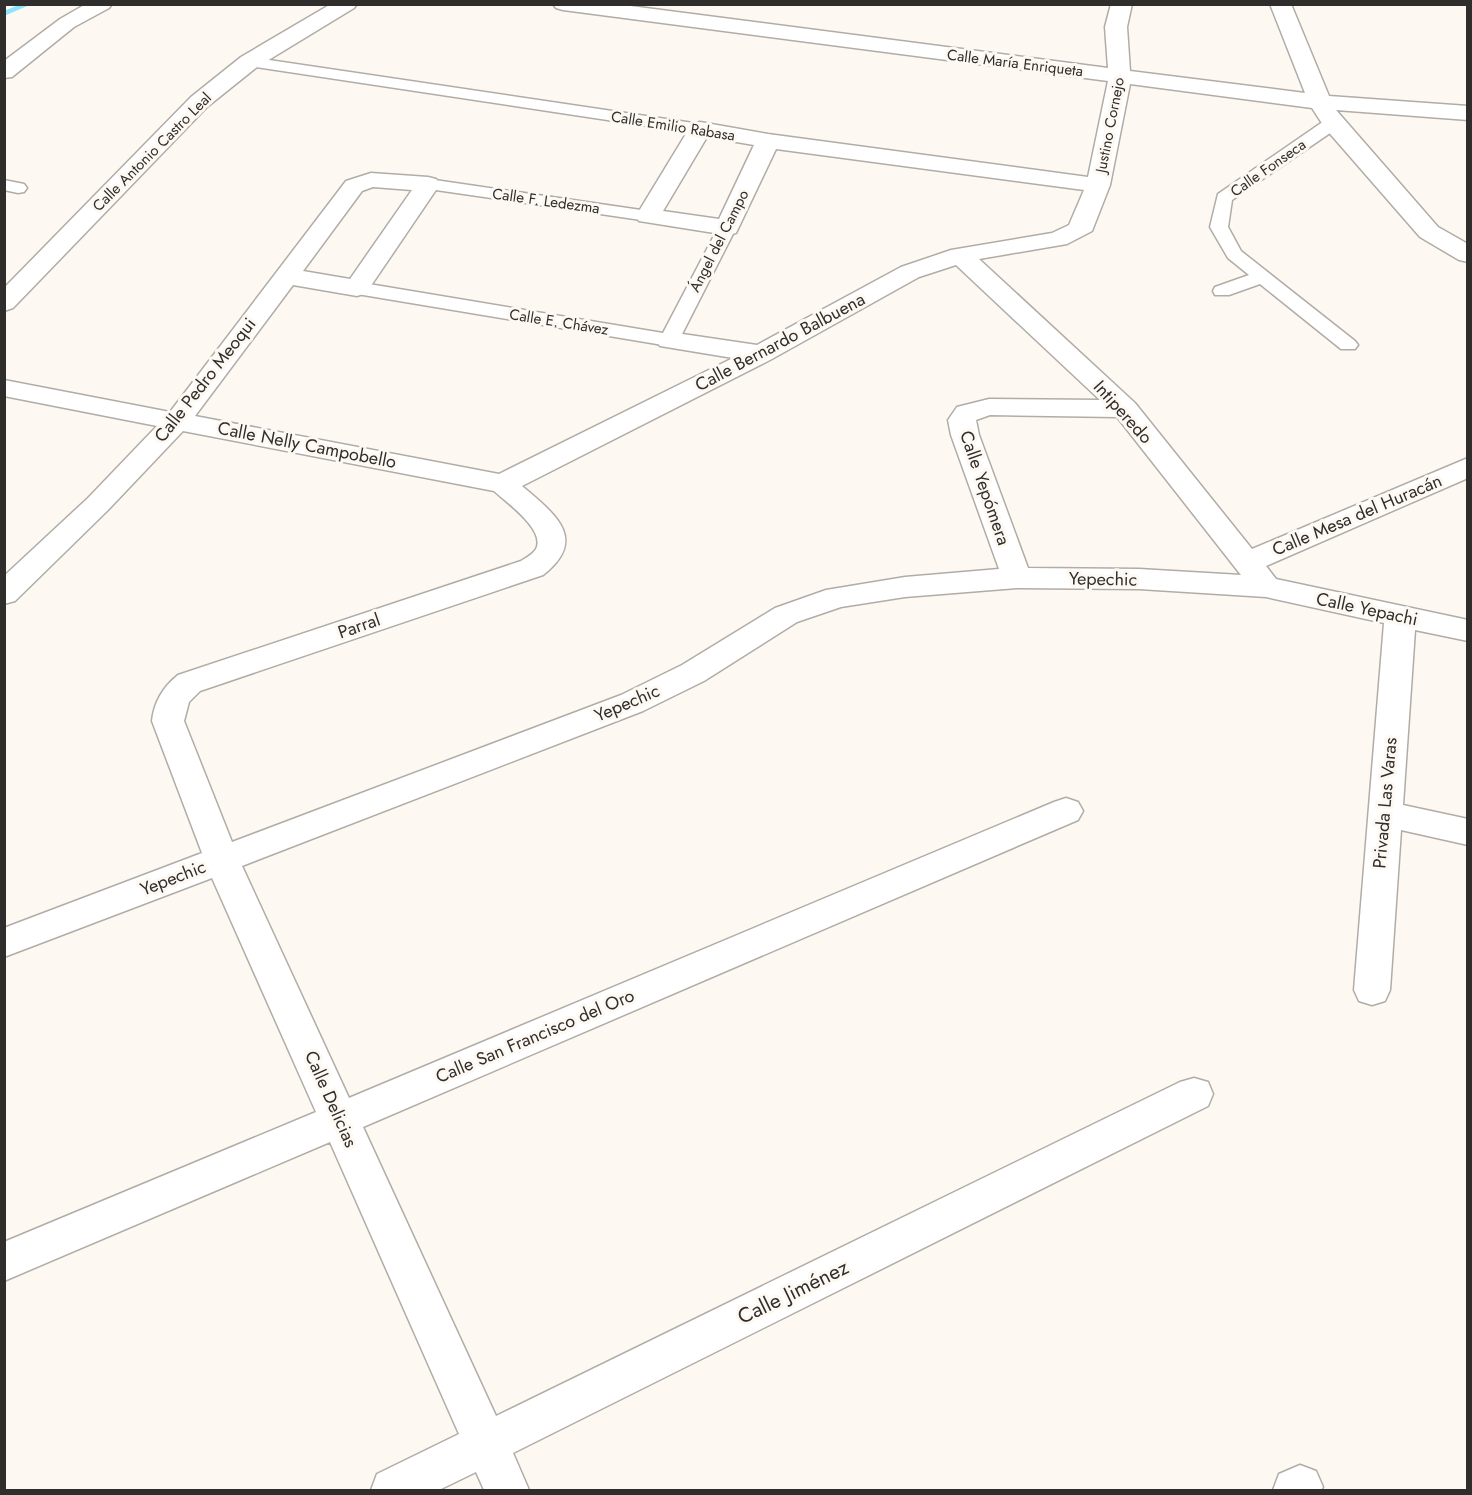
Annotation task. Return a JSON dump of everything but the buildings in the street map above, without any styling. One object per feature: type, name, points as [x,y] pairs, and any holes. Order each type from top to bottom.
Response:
[{"type":"street","points":[[4,72],[67,22],[102,4]]},
{"type":"street","name":"Calle Antonio Castro Leal","points":[[4,303],[199,102],[249,62],[347,4]]},
{"type":"street","name":"Calle María Enriqueta","points":[[563,4],[1320,102],[1467,112]]},
{"type":"street","name":"Justino Cornejo","points":[[1069,236],[1083,226],[1098,185],[1120,77],[1116,27],[1122,4]]},
{"type":"street","points":[[1280,4],[1320,102],[1333,123],[1429,232],[1467,255]]},
{"type":"street","points":[[648,216],[699,129]]},
{"type":"street","name":"Calle Emilio Rabasa","points":[[699,129],[768,141],[1098,185]]},
{"type":"street","name":"Ángel del Campo","points":[[727,228],[768,141]]},
{"type":"street","name":"Calle F. Ledezma","points":[[365,180],[428,184]]},
{"type":"street","name":"Calle Pedro Meoqui","points":[[4,594],[98,504],[178,420],[354,186],[365,180]]},
{"type":"street","points":[[357,288],[428,184]]},
{"type":"street","name":"Calle F. Ledezma","points":[[648,216],[727,228]]},
{"type":"street","name":"Calle Bernardo Balbuena","points":[[503,484],[761,354],[910,272],[960,255],[1069,236]]},
{"type":"street","name":"Intiperedo","points":[[960,255],[1125,409],[1256,575]]},
{"type":"street","name":"Calle E. Chávez","points":[[286,276],[357,288]]},
{"type":"street","name":"Calle E. Chávez","points":[[669,340],[761,354]]},
{"type":"street","name":"Calle Nelly Campobello","points":[[4,388],[503,484]]},
{"type":"street","name":"Calle Yepómera","points":[[1017,578],[964,435],[962,420],[967,413],[989,407],[1125,409]]},
{"type":"street","name":"Calle Mesa del Huracán","points":[[1256,575],[1467,467]]},
{"type":"street","name":"Parral","points":[[170,704],[177,692],[189,683],[532,568],[544,561],[551,553],[553,543],[549,527],[503,484]]},
{"type":"street","name":"Yepechic","points":[[4,943],[632,703],[693,674],[786,615],[849,596],[905,587],[1017,578],[1139,579],[1256,575]]},
{"type":"street","name":"Calle Yepachi","points":[[1256,575],[1400,616],[1467,631]]},
{"type":"street","name":"Privada Las Varas","points":[[1371,990],[1400,616]]},
{"type":"street","name":"Calle Delicias","points":[[170,704],[168,721],[222,860],[487,1442],[507,1491]]},
{"type":"street","name":"Calle San Francisco del Oro","points":[[4,1262],[1066,811]]},
{"type":"street","points":[[1384,814],[1467,832]]},
{"type":"street","name":"Calle Jiménez","points":[[393,1491],[487,1442],[1194,1094]]},
{"type":"lane","name":"Calle Emilio Rabasa","points":[[249,62],[699,129]]},
{"type":"lane","name":"Calle Fonseca","points":[[1333,123],[1224,198],[1219,226],[1234,254],[1348,345]]},
{"type":"lane","name":"Calle F. Ledezma","points":[[428,184],[648,216]]},
{"type":"lane","name":"Ángel del Campo","points":[[669,340],[727,228]]},
{"type":"lane","points":[[1222,291],[1264,276]]},
{"type":"lane","name":"Calle E. Chávez","points":[[357,288],[669,340]]},
{"type":"waterway","points":[[4,14],[29,4]]}]
